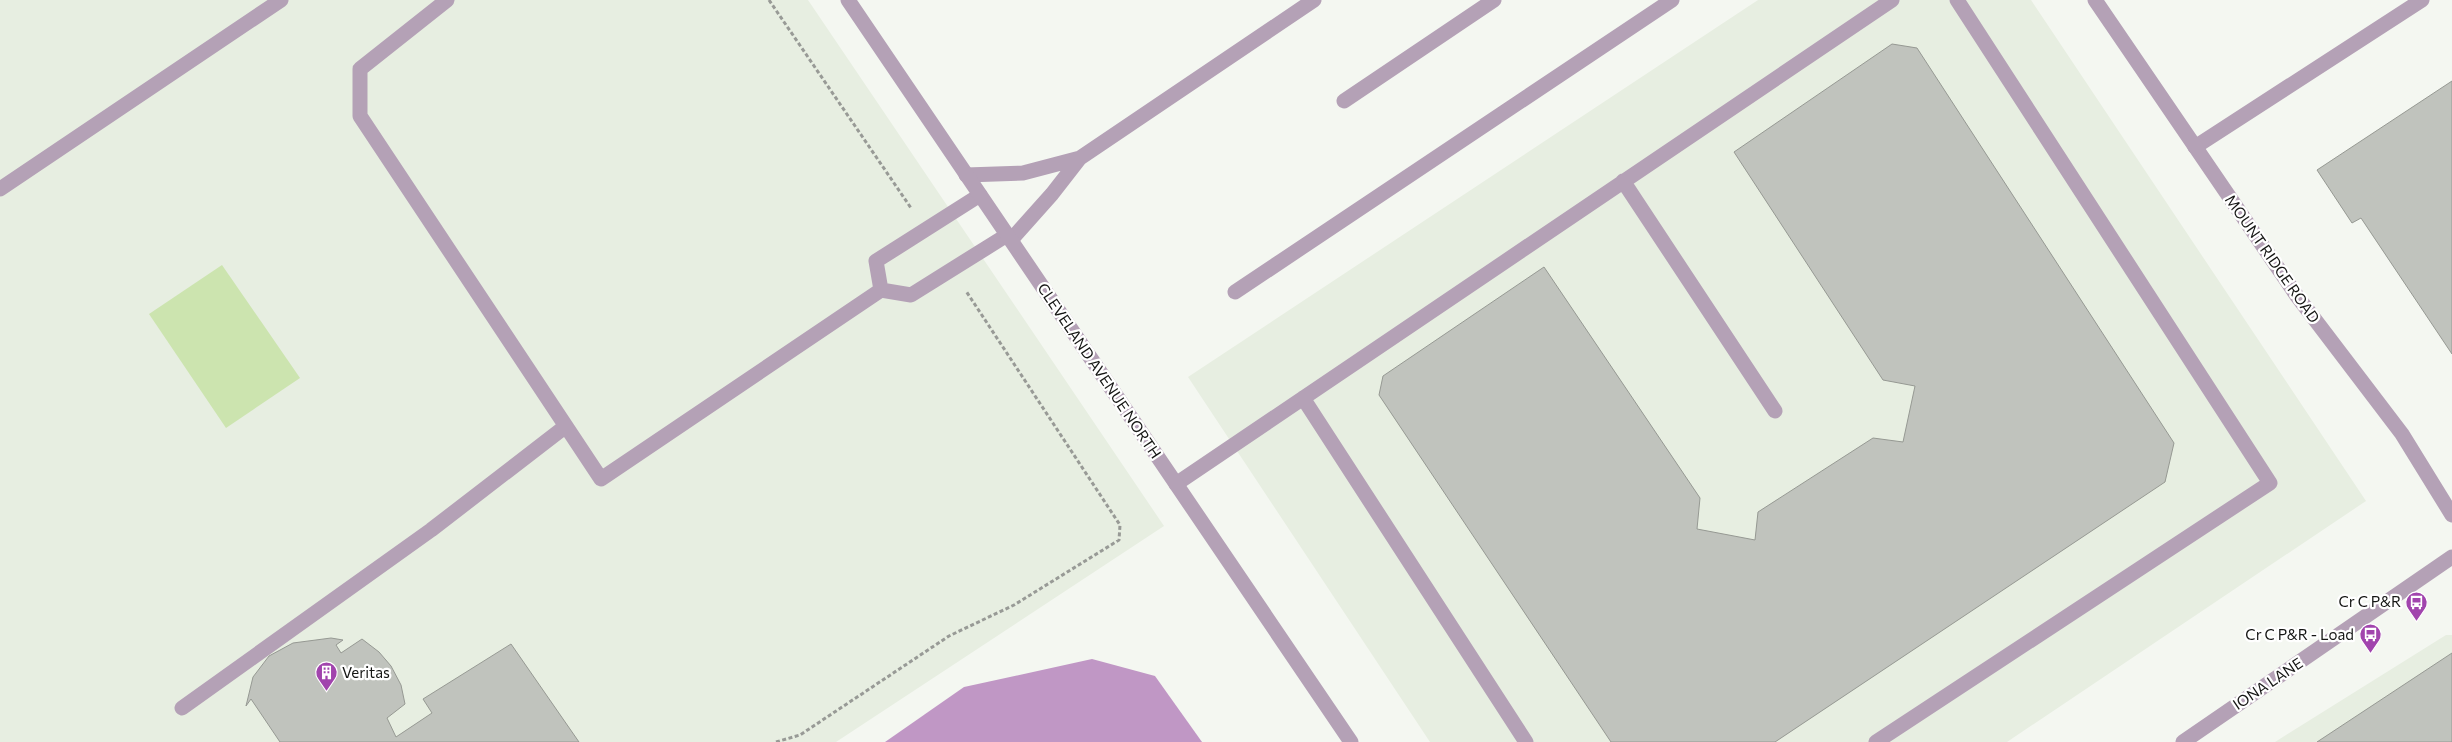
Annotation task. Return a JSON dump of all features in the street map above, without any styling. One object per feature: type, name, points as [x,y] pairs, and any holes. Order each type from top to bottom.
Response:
[{"type":"street","points":[[0,190],[281,0]]},
{"type":"street","points":[[448,0],[360,68],[360,116],[601,479],[881,290],[911,295],[952,269],[1009,238],[1052,194],[1080,158],[1314,0]]},
{"type":"street","name":"CLEVELAND AVENUE NORTH","points":[[848,0],[1350,742]]},
{"type":"street","points":[[1344,101],[1494,0]]},
{"type":"street","points":[[1235,292],[1672,0]]},
{"type":"street","points":[[1176,484],[1892,0]]},
{"type":"street","points":[[1876,742],[2270,483],[1957,0]]},
{"type":"street","name":"MOUNT RIDGE ROAD","points":[[2095,0],[2297,296],[2402,434],[2452,515]]},
{"type":"street","points":[[2195,147],[2422,0]]},
{"type":"street","points":[[966,175],[1023,173],[1080,158]]},
{"type":"street","points":[[1624,181],[1775,411]]},
{"type":"street","points":[[881,290],[876,261],[980,195]]},
{"type":"street","points":[[1304,398],[1526,742]]},
{"type":"street","points":[[182,708],[431,530],[566,426]]},
{"type":"street","name":"IONA LANE","points":[[2183,742],[2452,557]]},
{"type":"path","points":[[769,0],[925,229]]},
{"type":"path","points":[[776,742],[800,735],[949,636],[1014,605],[1119,540],[1120,526],[952,269]]},
{"type":"shaded area","points":[[0,0],[808,0],[1164,526],[836,742],[0,742]]},
{"type":"shaded area","points":[[1758,0],[2031,0],[2366,501],[2007,742],[1430,742],[1188,377]]},
{"type":"shaded area","points":[[2446,635],[2452,635],[2452,742],[2275,742]]},
{"type":"shaded area","points":[[1092,659],[1155,676],[1202,742],[885,742],[964,687]]},
{"type":"green space","points":[[222,265],[300,378],[226,428],[149,314]]},
{"type":"building","points":[[1892,44],[1917,48],[2174,443],[2165,482],[1775,742],[1611,742],[1379,395],[1383,376],[1544,267],[1700,498],[1697,529],[1755,540],[1758,512],[1873,438],[1903,442],[1915,386],[1883,380],[1734,152]]},
{"type":"building","points":[[2452,81],[2452,354],[2361,218],[2352,223],[2317,170]]},
{"type":"building","name":"Veritas","points":[[331,638],[343,640],[336,645],[341,653],[362,639],[379,652],[391,666],[401,685],[405,704],[387,718],[396,737],[432,713],[423,699],[511,644],[579,742],[280,742],[251,699],[246,706],[253,677],[269,656],[293,643]]},
{"type":"building","points":[[2452,653],[2452,742],[2317,742]]},
{"type":"place","name":"Cr C P&R","points":[[2417,621]]},
{"type":"place","name":"Cr C P&R - Load","points":[[2370,654]]},
{"type":"place","name":"Veritas","points":[[326,692]]}]
